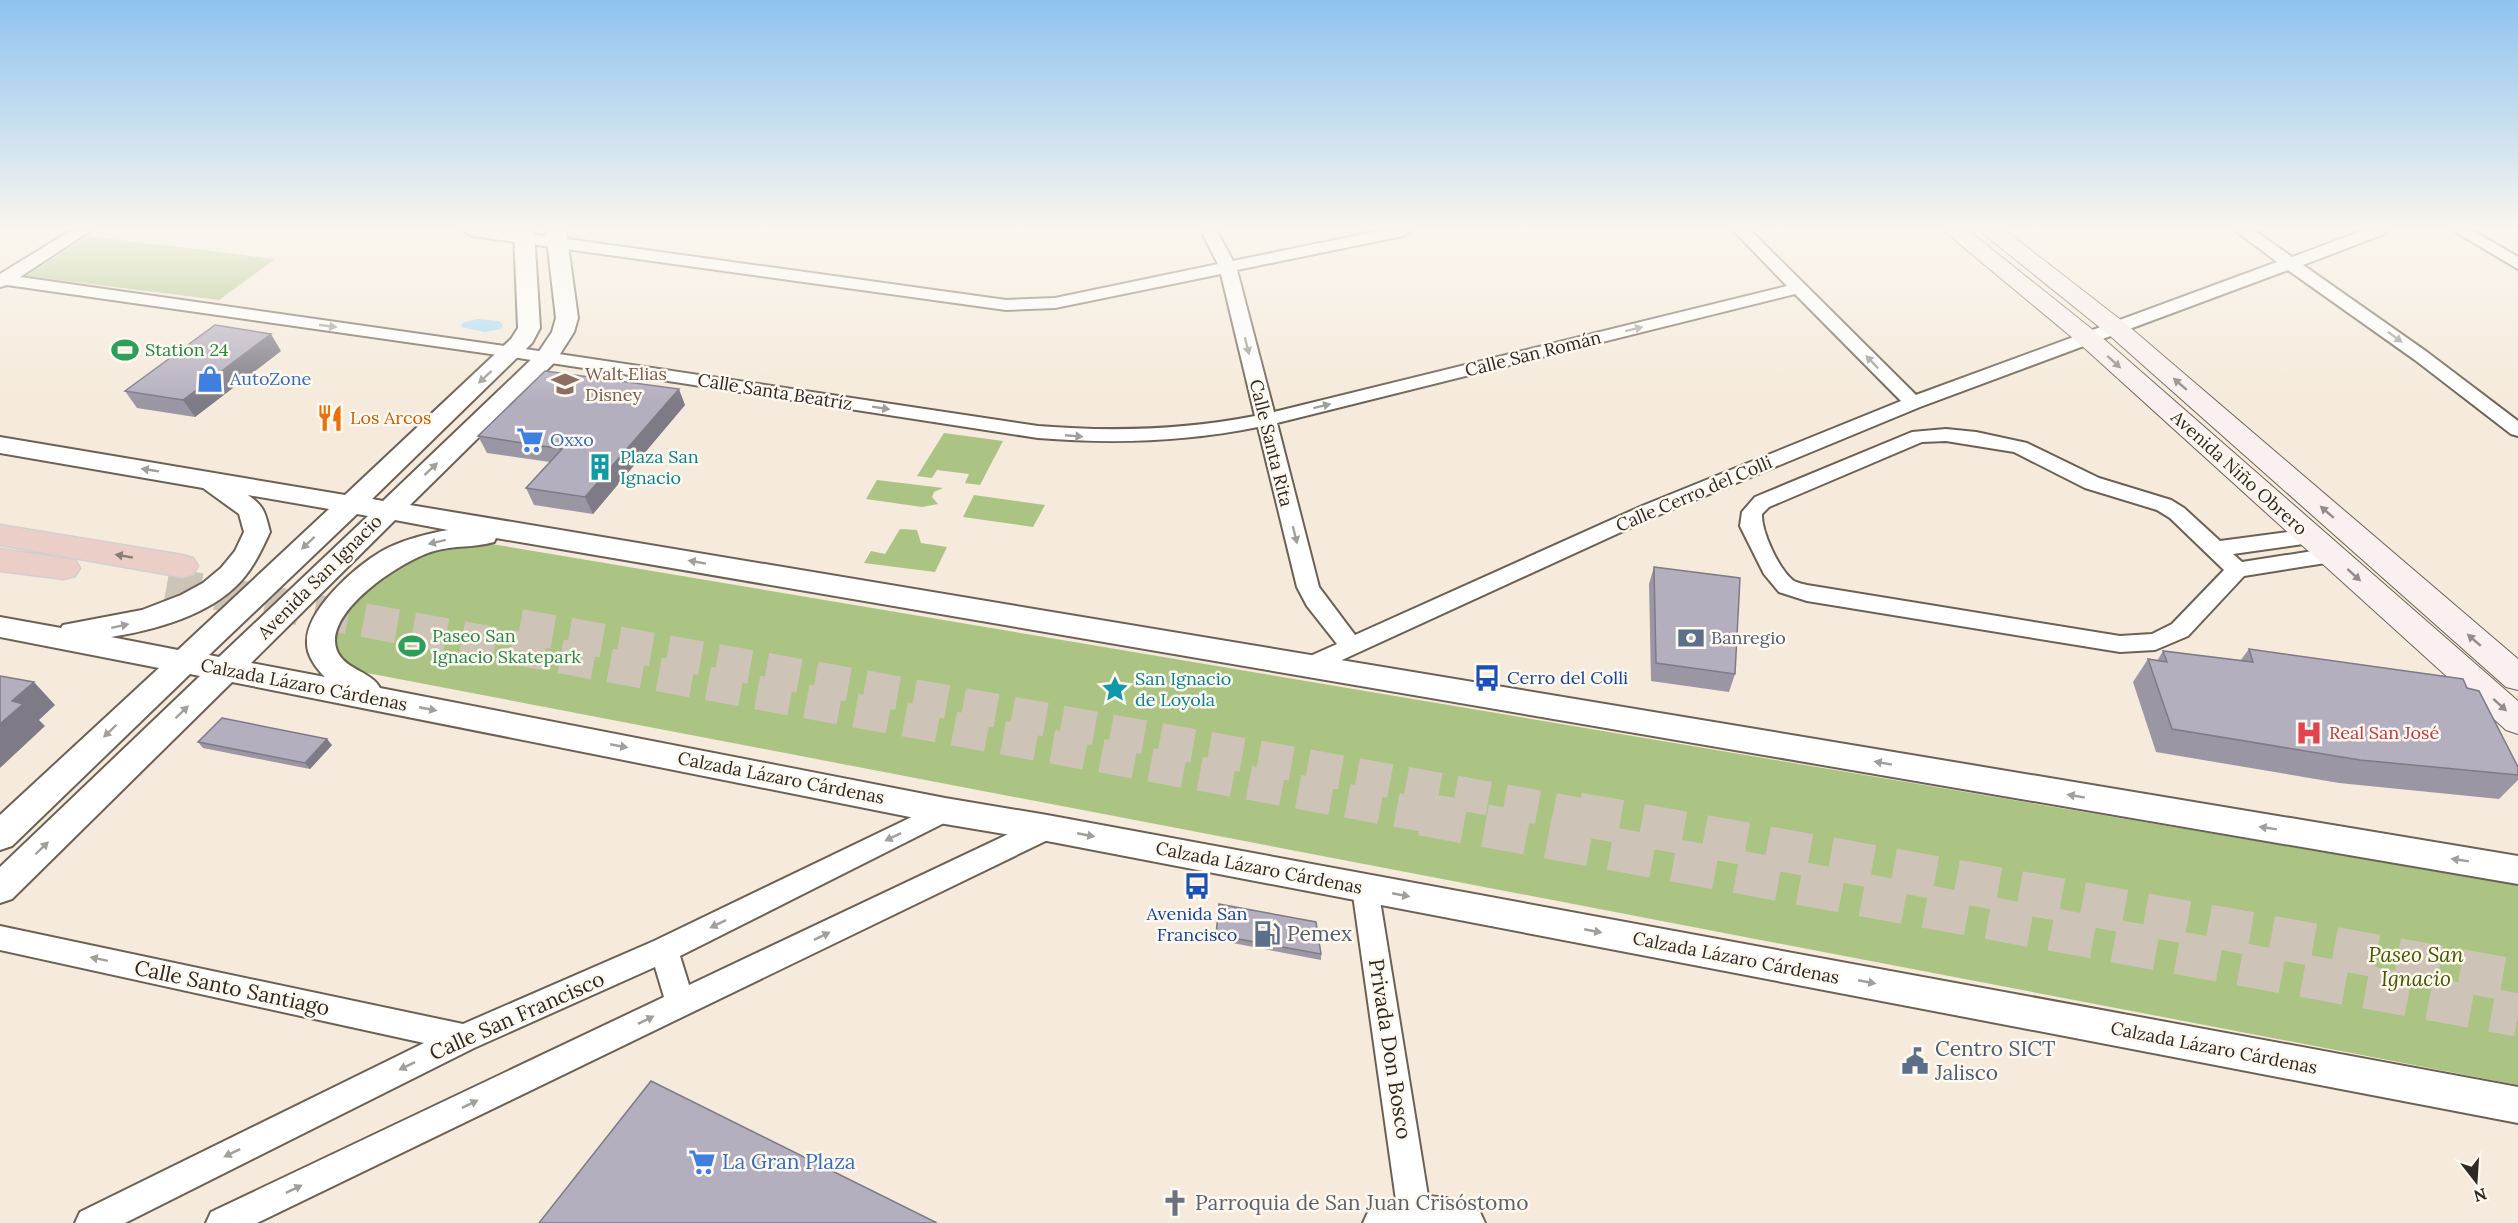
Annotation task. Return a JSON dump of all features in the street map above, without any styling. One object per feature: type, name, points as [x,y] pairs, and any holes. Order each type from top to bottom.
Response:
[{"type":"highway","points":[[0,535],[174,575],[0,560]]},
{"type":"main road","name":"Avenida Niño Obrero","points":[[2026,288],[2089,339],[2518,721]]},
{"type":"main road","name":"Avenida Niño Obrero","points":[[2064,288],[2117,329],[2518,678]]},
{"type":"street","name":"Calle Santa Beatríz","points":[[58,288],[547,357],[1038,432],[1089,437],[1155,437],[1189,434],[1265,420]]},
{"type":"street","name":"Avenida San Ignacio","points":[[0,836],[521,343],[529,328],[527,288]]},
{"type":"street","name":"Avenida San Ignacio","points":[[0,889],[388,509],[547,357],[563,332],[567,318],[565,288]]},
{"type":"street","points":[[900,288],[1006,305],[1055,303],[1129,288]]},
{"type":"street","name":"Calle Santa Rita","points":[[1233,288],[1308,587],[1315,600],[1352,646]]},
{"type":"street","points":[[1800,288],[1913,404]]},
{"type":"street","name":"Calle San Román","points":[[1265,420],[1800,288]]},
{"type":"street","name":"Calle Cerro del Colli","points":[[1307,667],[1648,511],[1913,404],[2226,288]]},
{"type":"street","points":[[2328,288],[2518,430]]},
{"type":"street","points":[[2237,570],[2177,513],[2164,505],[2092,483],[2020,447],[1996,440],[1946,435],[1918,436],[1762,502],[1752,512],[1751,526],[1775,574],[1787,586],[1808,593],[2120,644],[2154,642],[2180,630],[2237,570],[2332,555]]},
{"type":"street","points":[[0,445],[2518,870]]},
{"type":"street","points":[[41,635],[103,630],[153,619],[188,603],[221,582],[244,558],[257,532],[251,510],[208,480]]},
{"type":"street","points":[[381,700],[336,672],[322,651],[324,622],[346,595],[372,571],[402,552],[442,540],[481,536],[623,555],[641,553]]},
{"type":"street","points":[[2217,549],[2310,536]]},
{"type":"street","name":"Calzada Lázaro Cárdenas","points":[[0,627],[945,812],[1047,828],[2518,1105]]},
{"type":"street","name":"Calle San Francisco","points":[[106,1221],[464,1038],[664,950],[945,812]]},
{"type":"street","points":[[222,1223],[1047,828]]},
{"type":"street","name":"Privada Don Bosco","points":[[1365,888],[1414,1211]]},
{"type":"street","name":"Calle Santo Santiago","points":[[0,938],[464,1038]]},
{"type":"street","points":[[664,950],[680,1004]]},
{"type":"street","points":[[1379,1223],[1393,1215],[1414,1211],[1426,1211],[1459,1218],[1469,1223]]},
{"type":"green space","points":[[123,288],[235,288],[219,300]]},
{"type":"green space","points":[[944,433],[1003,441],[980,485],[965,483],[969,474],[937,470],[932,478],[917,476]]},
{"type":"green space","points":[[877,480],[943,488],[934,492],[932,497],[938,504],[922,507],[866,499]]},
{"type":"green space","points":[[974,495],[1045,505],[1033,527],[963,517]]},
{"type":"green space","points":[[900,529],[917,530],[921,543],[947,547],[935,572],[864,563],[871,551],[885,554]]},
{"type":"green space","name":"Paseo San Ignacio","points":[[462,543],[492,544],[2518,885],[2518,1085],[362,672],[336,661],[329,641],[340,614],[393,563]]},
{"type":"water","points":[[477,319],[499,321],[503,325],[501,329],[485,332],[461,327],[462,323]]},
{"type":"building","points":[[215,325],[271,334],[183,400],[125,391]]},
{"type":"building","points":[[545,371],[679,389],[585,497],[526,488],[562,449],[478,436]]},
{"type":"building","name":"Banregio","points":[[1654,567],[1740,578],[1735,674],[1656,663]]},
{"type":"building","name":"Real San José","points":[[2249,649],[2463,679],[2467,688],[2479,691],[2518,767],[2518,775],[2360,760],[2172,729],[2148,659],[2167,662],[2163,651],[2253,662]]},
{"type":"building","points":[[0,676],[34,682],[12,701],[23,704],[0,724]]},
{"type":"building","points":[[222,718],[327,739],[305,763],[198,742]]},
{"type":"building","name":"Pemex","points":[[1219,904],[1316,922],[1321,954],[1216,935]]},
{"type":"building","name":"La Gran Plaza","points":[[651,1081],[937,1223],[539,1223]]},
{"type":"tunnel","points":[[167,584],[1430,816]]},
{"type":"tunnel","points":[[520,626],[1587,816]]},
{"type":"tunnel","points":[[1422,814],[2518,1015]]},
{"type":"tunnel","points":[[1578,814],[2518,981]]},
{"type":"place","name":"Station 24","points":[[125,350]]},
{"type":"place","name":"AutoZone","points":[[210,379]]},
{"type":"place","name":"Walt Elias Disney","points":[[565,384]]},
{"type":"place","name":"Los Arcos","points":[[330,418]]},
{"type":"place","name":"Oxxo","points":[[530,440]]},
{"type":"place","name":"Plaza San Ignacio","points":[[600,467]]},
{"type":"place","name":"Banregio","points":[[1691,638]]},
{"type":"place","name":"Paseo San Ignacio Skatepark","points":[[412,646]]},
{"type":"place","name":"Cerro del Colli","points":[[1487,678]]},
{"type":"place","name":"San Ignacio de Loyola","points":[[1115,689]]},
{"type":"place","name":"Real San José","points":[[2309,733]]},
{"type":"place","name":"Avenida San Francisco","points":[[1197,886]]},
{"type":"place","name":"Pemex","points":[[1267,934]]},
{"type":"place","name":"Centro SICT Jalisco","points":[[1915,1061]]},
{"type":"place","name":"La Gran Plaza","points":[[702,1162]]},
{"type":"place","name":"Parroquia de San Juan Crisóstomo","points":[[1175,1203]]}]
